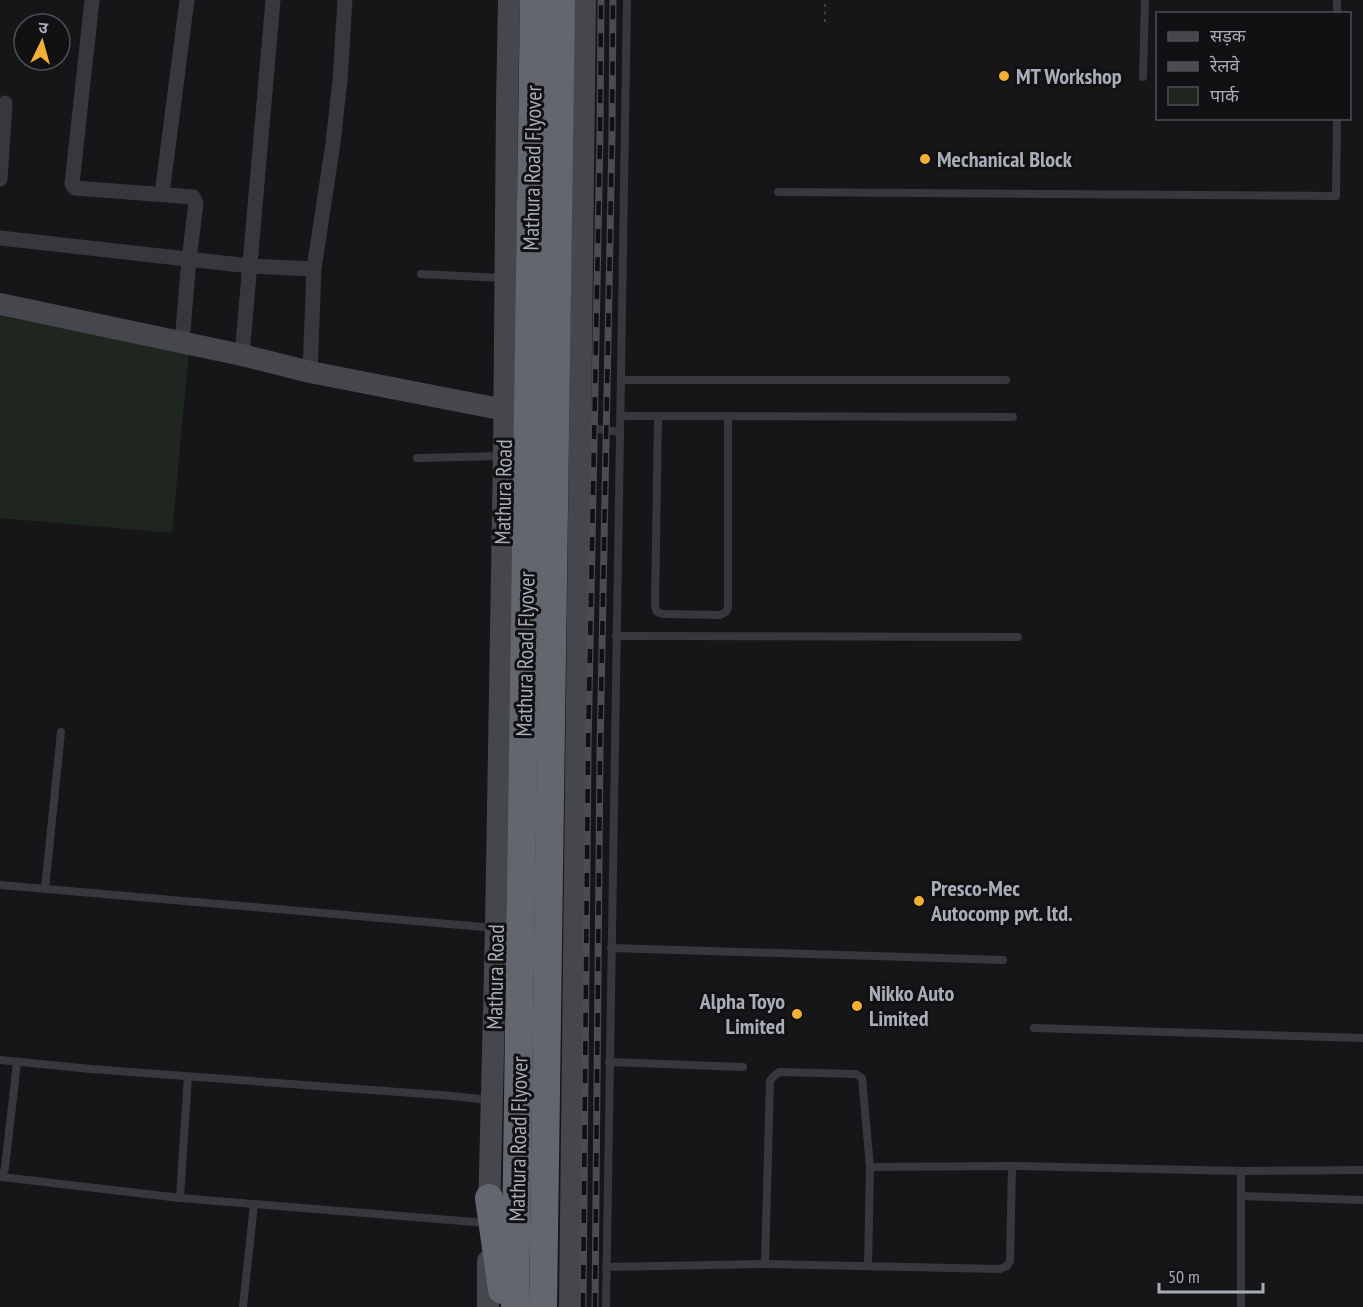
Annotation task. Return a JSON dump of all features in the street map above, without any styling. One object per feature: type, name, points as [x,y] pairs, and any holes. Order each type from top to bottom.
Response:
[{"type":"highway","name":"Mathura Road Flyover","points":[[534,0],[543,363],[543,1307]]},
{"type":"highway","name":"Mathura Road Flyover","points":[[515,1307],[543,363],[561,0]]},
{"type":"highway","points":[[489,1211],[505,1307]]},
{"type":"main road","name":"Mathura Road","points":[[488,1307],[505,410],[509,0]]},
{"type":"main road","points":[[570,1307],[585,0]]},
{"type":"main road","points":[[0,304],[183,342],[310,372],[505,410]]},
{"type":"street","points":[[92,0],[73,186],[193,197],[196,200],[183,342]]},
{"type":"street","points":[[162,194],[187,0]]},
{"type":"street","points":[[242,355],[273,0]]},
{"type":"street","points":[[310,372],[314,269],[333,143],[345,0]]},
{"type":"street","points":[[0,179],[5,103]]},
{"type":"street","points":[[0,238],[250,266],[314,269]]},
{"type":"lane","points":[[606,1307],[627,0]]},
{"type":"lane","points":[[1143,77],[1145,0]]},
{"type":"lane","points":[[778,192],[1336,196],[1337,120]]},
{"type":"lane","points":[[421,274],[506,278]]},
{"type":"lane","points":[[621,380],[1006,380]]},
{"type":"lane","points":[[620,416],[1014,417]]},
{"type":"lane","points":[[658,416],[655,606],[657,612],[663,614],[720,615],[726,612],[728,607],[728,416]]},
{"type":"lane","points":[[579,426],[620,432]]},
{"type":"lane","points":[[417,458],[504,456]]},
{"type":"lane","points":[[616,636],[1018,636]]},
{"type":"lane","points":[[45,889],[61,732]]},
{"type":"lane","points":[[0,885],[496,928]]},
{"type":"lane","points":[[611,948],[1003,960]]},
{"type":"lane","points":[[1034,1028],[1363,1038]]},
{"type":"lane","points":[[0,1060],[492,1101]]},
{"type":"lane","points":[[17,1062],[5,1168],[1,1177],[180,1198],[254,1204],[489,1211]]},
{"type":"lane","points":[[609,1062],[743,1067]]},
{"type":"lane","points":[[765,1264],[770,1081],[779,1072],[856,1074],[862,1078],[870,1167],[868,1266]]},
{"type":"lane","points":[[180,1198],[188,1077]]},
{"type":"lane","points":[[606,1267],[765,1264],[1000,1269],[1007,1266],[1010,1261],[1012,1166]]},
{"type":"lane","points":[[870,1167],[1012,1166],[1241,1171],[1363,1170]]},
{"type":"lane","points":[[1241,1171],[1241,1307]]},
{"type":"lane","points":[[1241,1196],[1363,1200]]},
{"type":"lane","points":[[243,1307],[254,1204]]},
{"type":"path","points":[[825,0],[825,22]]},
{"type":"green space","points":[[0,316],[189,353],[172,533],[0,518]]},
{"type":"railway","points":[[583,1307],[588,750],[601,0]]},
{"type":"railway","points":[[595,1307],[600,750],[613,0]]},
{"type":"place","name":"MT Workshop","points":[[1004,76]]},
{"type":"place","name":"Mechanical Block","points":[[925,159]]},
{"type":"place","name":"Presco-Mec Autocomp pvt. ltd.","points":[[919,901]]},
{"type":"place","name":"Nikko Auto Limited","points":[[857,1006]]},
{"type":"place","name":"Alpha Toyo Limited","points":[[797,1014]]}]
